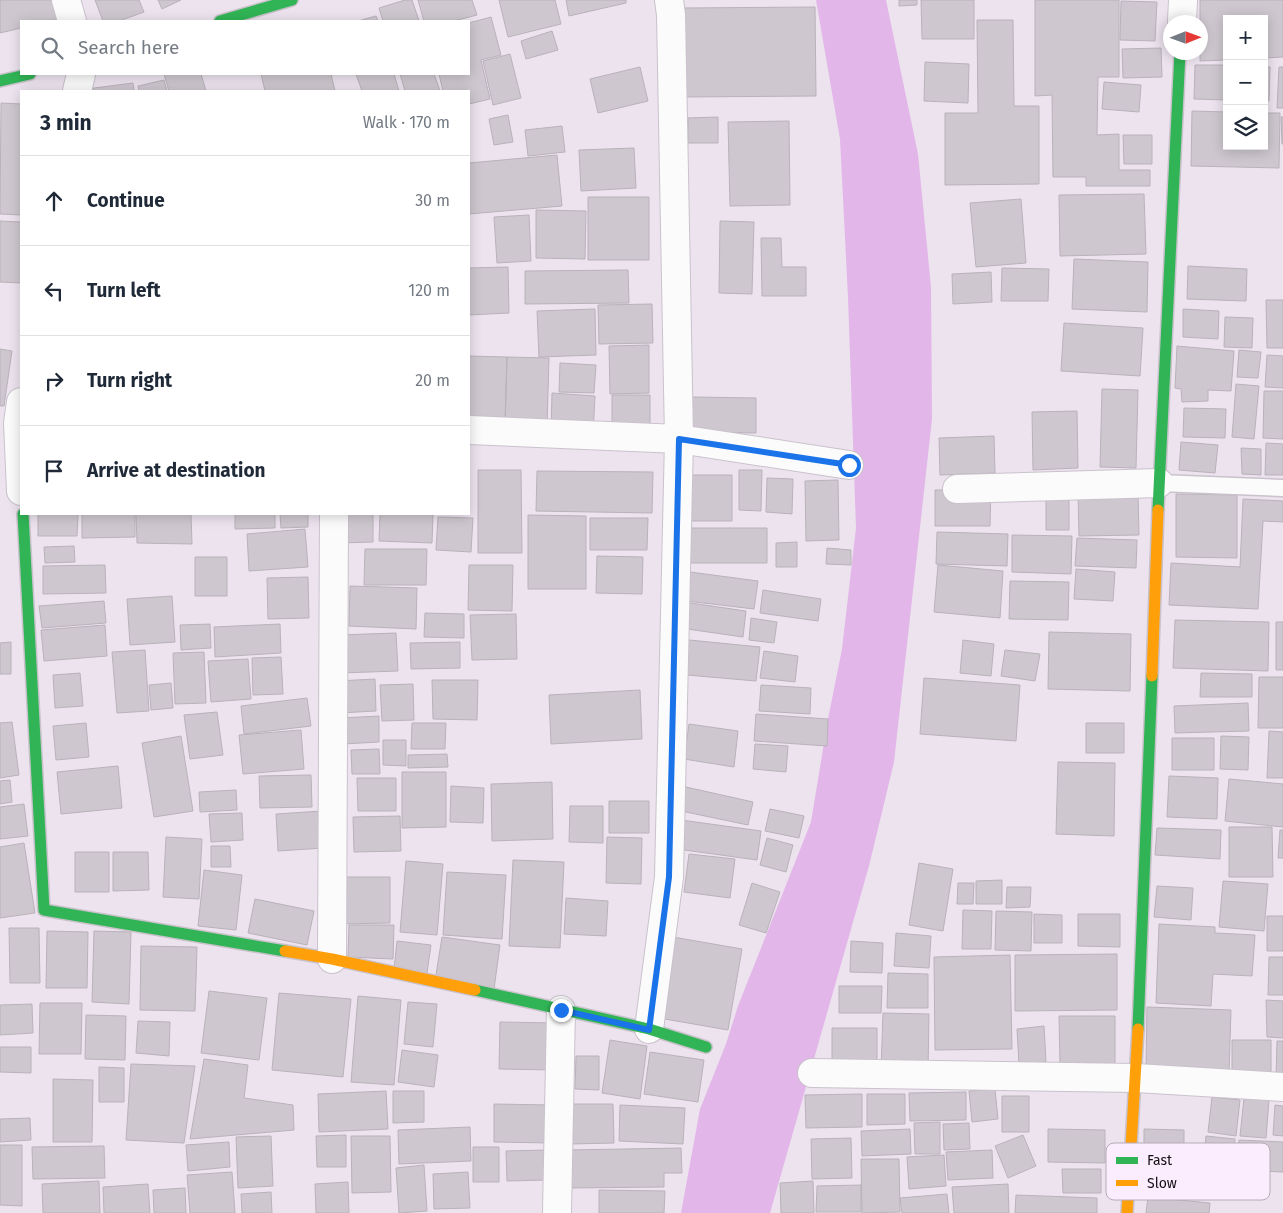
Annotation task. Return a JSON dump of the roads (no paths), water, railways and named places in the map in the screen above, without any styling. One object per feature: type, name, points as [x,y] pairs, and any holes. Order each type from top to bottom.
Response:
[{"type":"street","points":[[66,0],[72,20]]},
{"type":"street","points":[[223,20],[292,0]]},
{"type":"street","points":[[649,1030],[669,877],[679,439],[672,25],[669,0]]},
{"type":"street","points":[[1182,15],[1183,0]]},
{"type":"street","points":[[1131,1143],[1136,1078],[1159,484],[1180,60]]},
{"type":"street","points":[[0,81],[26,75]]},
{"type":"street","points":[[77,90],[80,75]]},
{"type":"street","points":[[470,430],[679,439],[849,465]]},
{"type":"street","points":[[957,489],[1159,484]]},
{"type":"street","points":[[22,515],[44,910],[332,959],[649,1030],[706,1047]]},
{"type":"street","points":[[332,959],[334,515]]},
{"type":"street","points":[[557,1213],[561,1010]]},
{"type":"street","points":[[812,1073],[1136,1078],[1283,1087]]},
{"type":"street","points":[[1126,1213],[1127,1200]]},
{"type":"lane","points":[[1159,484],[1283,488]]}]
